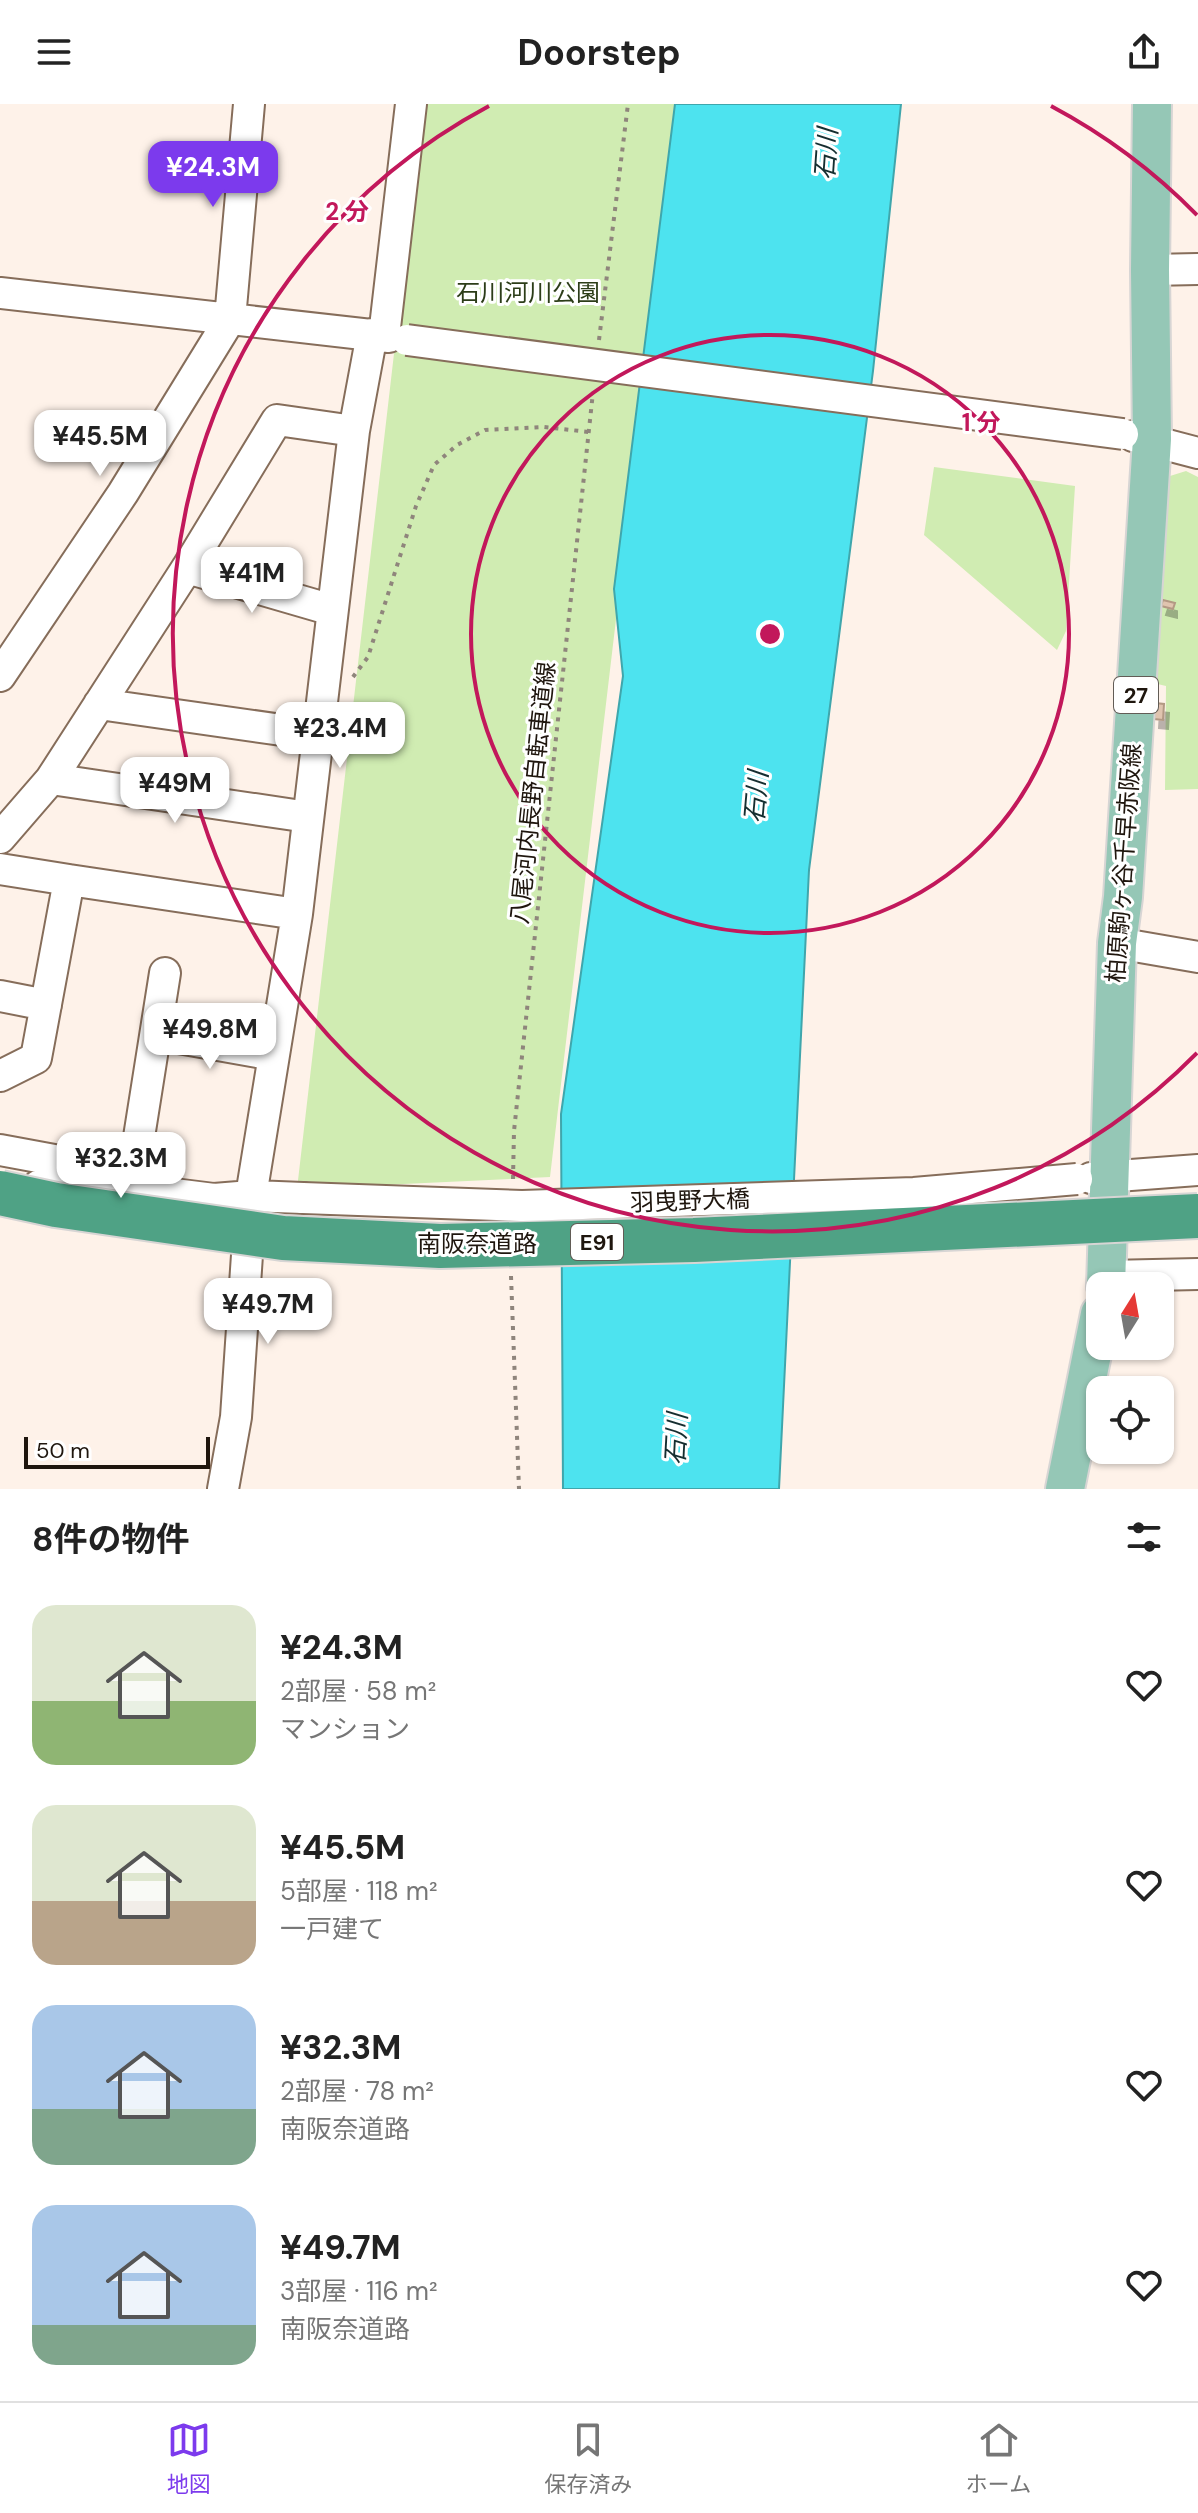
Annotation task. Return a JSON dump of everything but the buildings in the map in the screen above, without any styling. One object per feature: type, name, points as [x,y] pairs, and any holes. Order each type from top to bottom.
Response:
[{"type":"highway","name":"南阪奈道路","points":[[0,1178],[56,1190],[285,1223],[434,1229],[688,1223],[1198,1198]]},
{"type":"highway","name":"南阪奈道路","points":[[0,1193],[56,1205],[283,1238],[440,1246],[710,1239],[1198,1216]]},
{"type":"main road","name":"柏原駒ヶ谷千早赤阪線","points":[[1106,1272],[1094,1178],[1123,897],[1138,437],[1150,270],[1152,104]]},
{"type":"main road","points":[[1065,1489],[1091,1360]]},
{"type":"street","points":[[3,667],[123,493],[230,319],[249,104]]},
{"type":"street","points":[[223,1489],[236,1417],[251,1196],[297,914],[354,431],[388,337],[411,104]]},
{"type":"street","points":[[1150,270],[1198,269]]},
{"type":"street","points":[[0,293],[388,337],[1138,437],[1198,453]]},
{"type":"street","points":[[0,838],[51,779],[187,568],[277,420],[354,431]]},
{"type":"street","points":[[187,568],[332,610]]},
{"type":"street","points":[[99,704],[317,735]]},
{"type":"street","points":[[51,779],[308,817]]},
{"type":"street","points":[[0,869],[297,914]]},
{"type":"street","points":[[0,1076],[36,1058],[69,880]]},
{"type":"street","points":[[1117,943],[1198,957]]},
{"type":"street","points":[[133,1175],[165,973]]},
{"type":"street","points":[[0,996],[46,1005]]},
{"type":"street","points":[[156,1034],[274,1055]]},
{"type":"street","points":[[0,1150],[251,1196]]},
{"type":"street","name":"羽曳野大橋","points":[[251,1196],[522,1206],[914,1193],[1198,1170]]},
{"type":"street","points":[[0,1185],[110,1186],[214,1199],[251,1196]]},
{"type":"street","points":[[1174,1276],[1198,1274]]},
{"type":"path","points":[[598,354],[628,104]]},
{"type":"path","name":"八尾河内長野自転車道線","points":[[513,1189],[514,1131],[594,385]]},
{"type":"path","points":[[323,680],[351,681],[368,657],[416,506],[434,465],[457,445],[485,430],[544,427],[589,432]]},
{"type":"path","points":[[511,1262],[519,1489]]},
{"type":"green space","name":"石川河川公園","points":[[423,104],[677,104],[550,1177],[297,1189]]},
{"type":"green space","points":[[934,467],[1075,486],[1066,631],[1057,650],[924,535]]},
{"type":"green space","points":[[1186,471],[1198,477],[1198,789],[1165,790],[1166,686],[1149,682],[1170,476]]},
{"type":"water","name":"石川","points":[[675,104],[901,104],[873,371],[809,870],[779,1489],[563,1489],[561,1114],[623,676],[614,589]]}]
